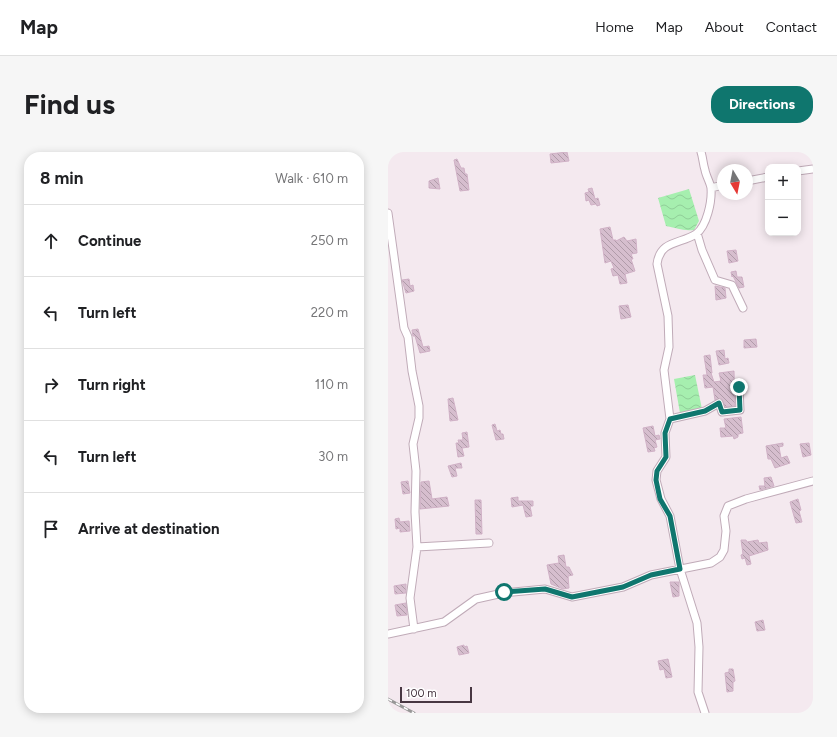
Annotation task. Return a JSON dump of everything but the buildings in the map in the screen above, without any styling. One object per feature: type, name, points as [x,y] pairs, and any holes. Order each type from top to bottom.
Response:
[{"type":"street","points":[[701,152],[704,169],[711,188],[708,217],[697,233],[662,250],[658,255],[657,264],[668,316],[669,347],[664,370],[670,419],[665,433],[666,457],[657,471],[656,480],[660,499],[670,516],[680,569],[696,623],[699,647],[698,692],[705,713]]},
{"type":"street","points":[[801,171],[813,169]]},
{"type":"street","points":[[753,180],[765,178]]},
{"type":"street","points":[[711,188],[717,186]]},
{"type":"street","points":[[388,213],[404,328],[408,337],[412,371],[419,406],[419,418],[413,444],[416,471],[415,512],[417,547],[410,598],[414,629]]},
{"type":"street","points":[[697,233],[702,250],[715,280],[732,286],[742,308]]},
{"type":"street","points":[[670,419],[705,411],[719,403],[722,412],[740,410],[739,387]]},
{"type":"street","points":[[388,634],[444,622],[476,599],[504,592],[545,589],[572,597],[623,587],[651,575],[711,563],[720,557],[724,550],[726,531],[724,516],[728,506],[746,498],[813,481]]},
{"type":"street","points":[[417,547],[489,543]]},
{"type":"water","points":[[689,189],[699,221],[694,230],[683,230],[666,226],[658,198]]},
{"type":"water","points":[[695,375],[702,409],[680,413],[674,379]]},
{"type":"railway","points":[[388,699],[414,713]]},
{"type":"route","points":[[504,592],[545,589],[572,597],[623,587],[651,575],[680,569],[670,516],[660,499],[656,480],[657,471],[666,457],[665,433],[670,419],[705,411],[719,403],[722,412],[740,410],[739,387]]}]
